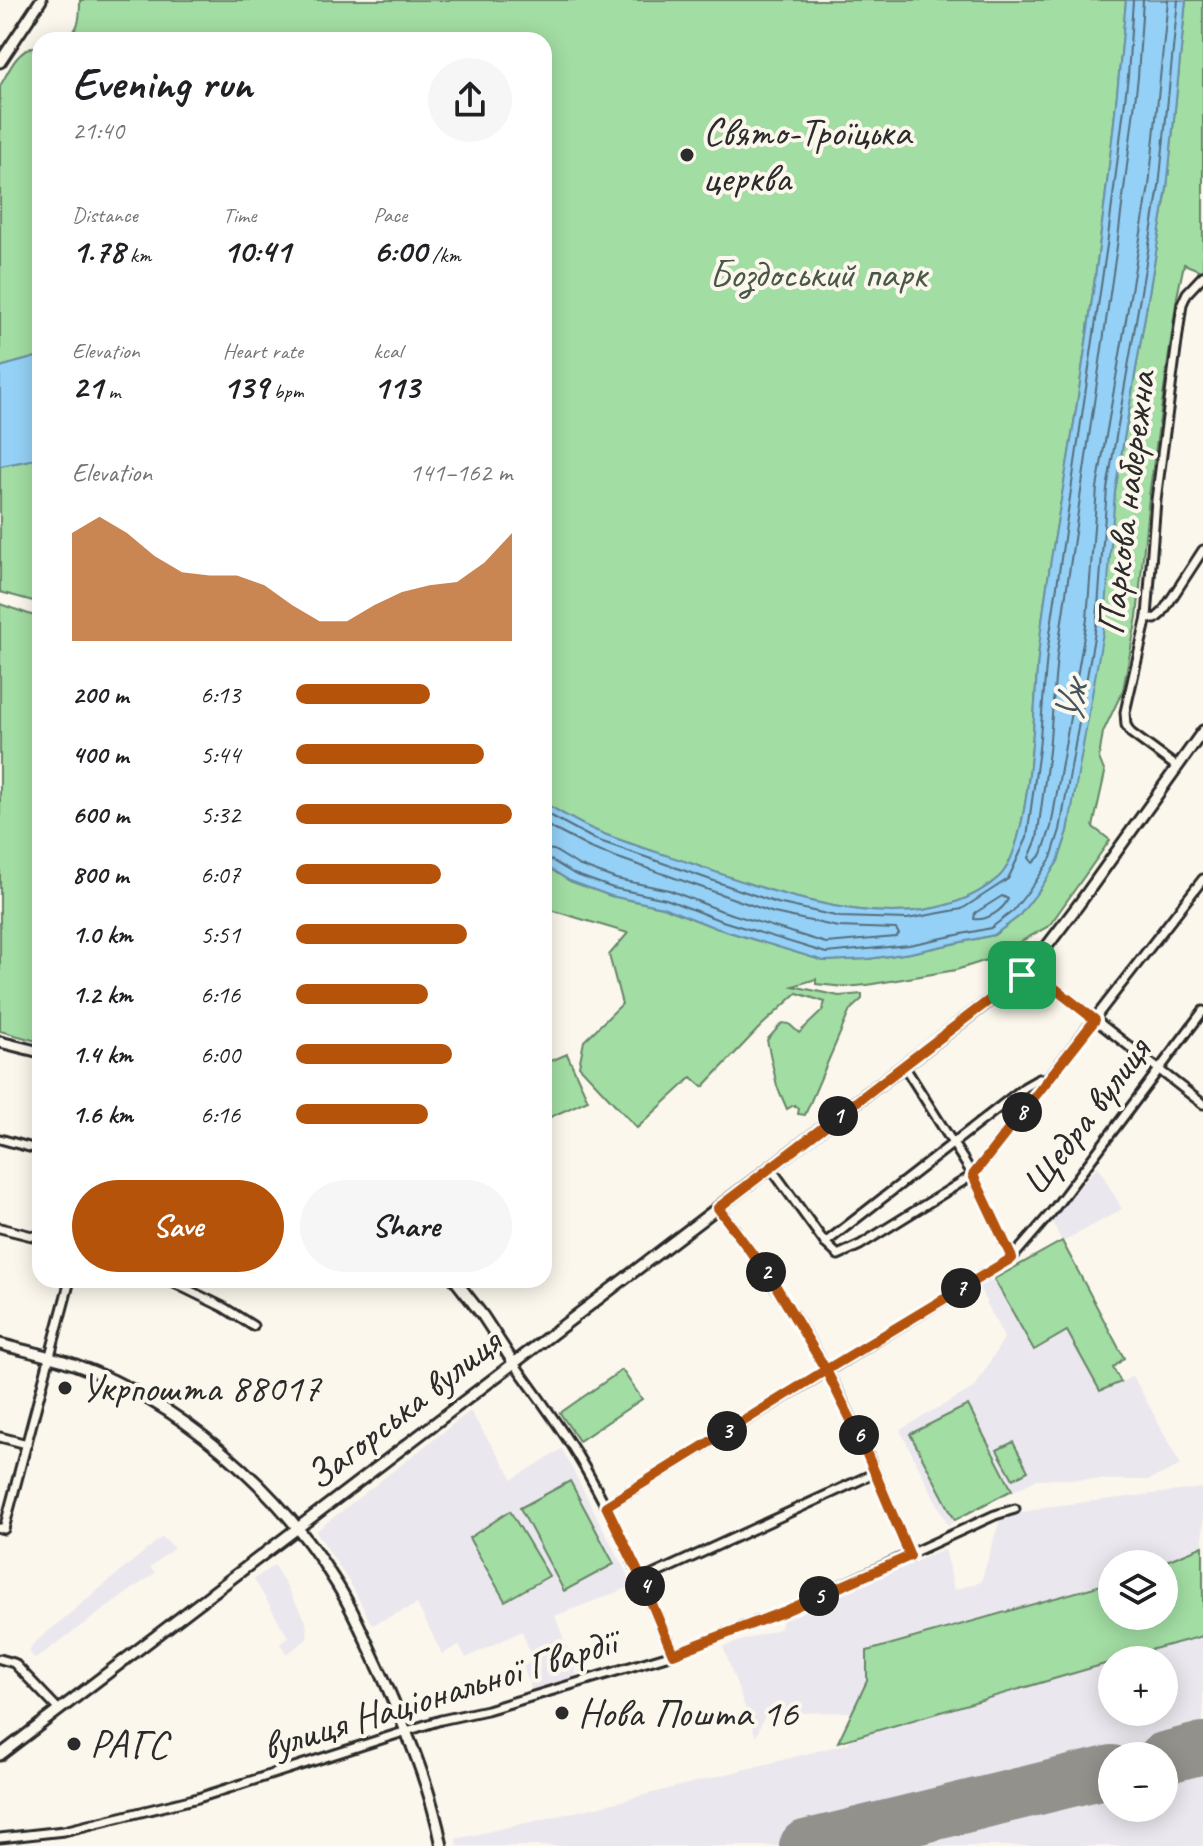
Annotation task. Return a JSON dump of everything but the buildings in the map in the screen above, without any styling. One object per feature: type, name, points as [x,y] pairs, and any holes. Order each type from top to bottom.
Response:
[{"type":"street","points":[[0,62],[41,0]]},
{"type":"street","name":"Паркова набережна","points":[[1177,767],[1131,733],[1125,720],[1127,695],[1147,617],[1156,500],[1182,304],[1187,293],[1202,280]]},
{"type":"street","points":[[1147,617],[1155,619],[1162,613],[1203,550]]},
{"type":"street","name":"Загорська вулиця","points":[[0,1755],[1029,968],[1203,733]]},
{"type":"street","points":[[770,1167],[825,1243],[833,1252],[845,1254],[973,1175],[1203,879]]},
{"type":"street","points":[[1029,968],[1203,1104]]},
{"type":"street","name":"Щедра вулиця","points":[[606,1506],[1012,1258],[1060,1202],[1203,1011]]},
{"type":"street","points":[[0,1042],[32,1050]]},
{"type":"street","points":[[904,1066],[973,1175],[1012,1258]]},
{"type":"street","points":[[825,1243],[1025,1087],[1039,1079],[1049,1078]]},
{"type":"street","points":[[0,1139],[32,1148]]},
{"type":"street","points":[[718,1208],[774,1283],[826,1370],[910,1556]]},
{"type":"street","points":[[0,1228],[32,1236]]},
{"type":"street","points":[[2,1529],[68,1288]]},
{"type":"street","points":[[184,1288],[253,1326]]},
{"type":"street","points":[[461,1288],[577,1454],[642,1580],[673,1654]]},
{"type":"street","points":[[0,1344],[74,1364],[123,1385],[177,1418],[249,1478],[298,1528],[346,1599],[407,1730],[424,1773],[442,1846]]},
{"type":"street","points":[[0,1437],[27,1444]]},
{"type":"street","points":[[642,1580],[875,1473]]},
{"type":"street","name":"вулиця Національної Гвардії","points":[[0,1838],[64,1831],[198,1798],[407,1730],[529,1698],[673,1654],[783,1612],[995,1515],[1015,1509]]},
{"type":"street","points":[[0,1659],[14,1663],[59,1710]]},
{"type":"shaded area","points":[[1098,1166],[1122,1209],[1063,1242],[1124,1358],[1113,1368],[1121,1382],[1133,1376],[1181,1465],[1149,1480],[1037,1479],[948,1525],[900,1430],[975,1387],[1004,1338],[979,1287],[1062,1241],[1051,1220]]},
{"type":"shaded area","points":[[470,1411],[513,1479],[562,1449],[631,1582],[630,1587],[555,1616],[577,1675],[532,1691],[523,1666],[533,1661],[522,1631],[466,1658],[459,1645],[442,1654],[417,1604],[372,1625],[353,1588],[316,1531]]},
{"type":"shaded area","points":[[1203,1488],[1203,1846],[458,1846],[456,1839],[849,1743],[862,1712],[765,1715],[756,1737],[723,1647],[781,1628],[783,1618],[945,1549],[954,1590],[981,1582],[1000,1519],[1044,1507]]},
{"type":"shaded area","points":[[162,1537],[174,1548],[150,1567],[155,1573],[35,1659],[29,1651],[33,1644]]},
{"type":"shaded area","points":[[274,1565],[306,1621],[308,1638],[287,1654],[280,1644],[288,1637],[254,1579]]},
{"type":"green space","name":"Боздоський парк","points":[[80,0],[1126,0],[1097,261],[1044,606],[1024,811],[1018,839],[999,877],[967,898],[929,909],[889,912],[847,908],[763,888],[621,840],[585,826],[552,807],[552,32],[74,32]]},
{"type":"green space","points":[[1186,0],[1203,0],[1203,270],[1184,264],[1149,496],[1137,617],[1123,690],[1103,732],[1099,758],[1105,773],[1093,827],[1110,840],[1049,926],[987,960],[956,970],[867,985],[845,987],[816,984],[816,979],[793,986],[839,996],[862,994],[862,999],[850,1010],[805,1115],[798,1114],[799,1109],[794,1105],[787,1109],[777,1086],[767,1040],[782,1023],[789,1024],[799,1033],[822,1011],[825,1002],[797,993],[703,1087],[692,1077],[637,1128],[579,1066],[584,1041],[622,1004],[609,955],[628,933],[552,910],[552,870],[570,881],[611,896],[663,907],[716,928],[824,961],[910,953],[994,935],[1018,917],[1058,861],[1068,831],[1104,621],[1115,491],[1167,188]]},
{"type":"green space","points":[[32,48],[32,358],[0,367],[0,86],[17,58]]},
{"type":"green space","points":[[32,460],[32,601],[0,592],[0,466]]},
{"type":"green space","points":[[0,604],[32,615],[32,1040],[0,1031]]},
{"type":"green space","points":[[567,1054],[588,1100],[552,1116],[552,1061]]},
{"type":"green space","points":[[1062,1241],[1124,1358],[1113,1368],[1121,1382],[1100,1391],[1067,1331],[1034,1350],[994,1279]]},
{"type":"green space","points":[[622,1370],[642,1399],[579,1441],[560,1413]]},
{"type":"green space","points":[[968,1405],[1012,1490],[955,1520],[910,1434]]},
{"type":"green space","points":[[1013,1442],[1028,1471],[1013,1479],[997,1450]]},
{"type":"green space","points":[[570,1481],[614,1564],[564,1591],[520,1508]]},
{"type":"green space","points":[[510,1511],[549,1576],[505,1601],[469,1538]]},
{"type":"green space","points":[[1203,1546],[1203,1636],[1165,1646],[1098,1646],[1098,1666],[838,1742],[867,1681],[867,1651],[1098,1586],[1098,1630],[1178,1630],[1178,1556]]},
{"type":"water","name":"Уж","points":[[1126,0],[1186,0],[1167,188],[1115,491],[1105,621],[1068,831],[1058,861],[1040,889],[1018,917],[994,935],[910,953],[824,961],[716,928],[663,907],[611,896],[570,881],[552,870],[552,807],[585,826],[621,840],[763,888],[847,908],[889,912],[929,909],[967,898],[999,877],[1018,839],[1024,811],[1044,605],[1091,308]]},
{"type":"water","points":[[32,358],[32,460],[0,466],[0,367]]},
{"type":"runway","points":[[1178,1754],[1203,1748]]},
{"type":"runway","points":[[805,1846],[1098,1774]]},
{"type":"place","name":"Свято-Троїцька церква","points":[[687,155]]},
{"type":"place","name":"Укрпошта 88017","points":[[65,1388]]},
{"type":"place","name":"Нова Пошта 16","points":[[562,1713]]},
{"type":"place","name":"РАГС","points":[[74,1744]]},
{"type":"route","points":[[1022,975],[718,1208],[774,1283],[826,1370],[606,1506],[673,1654],[783,1612],[910,1556],[861,1440],[826,1370],[1012,1258],[973,1175],[1095,1020],[1029,968],[1022,975]]}]
